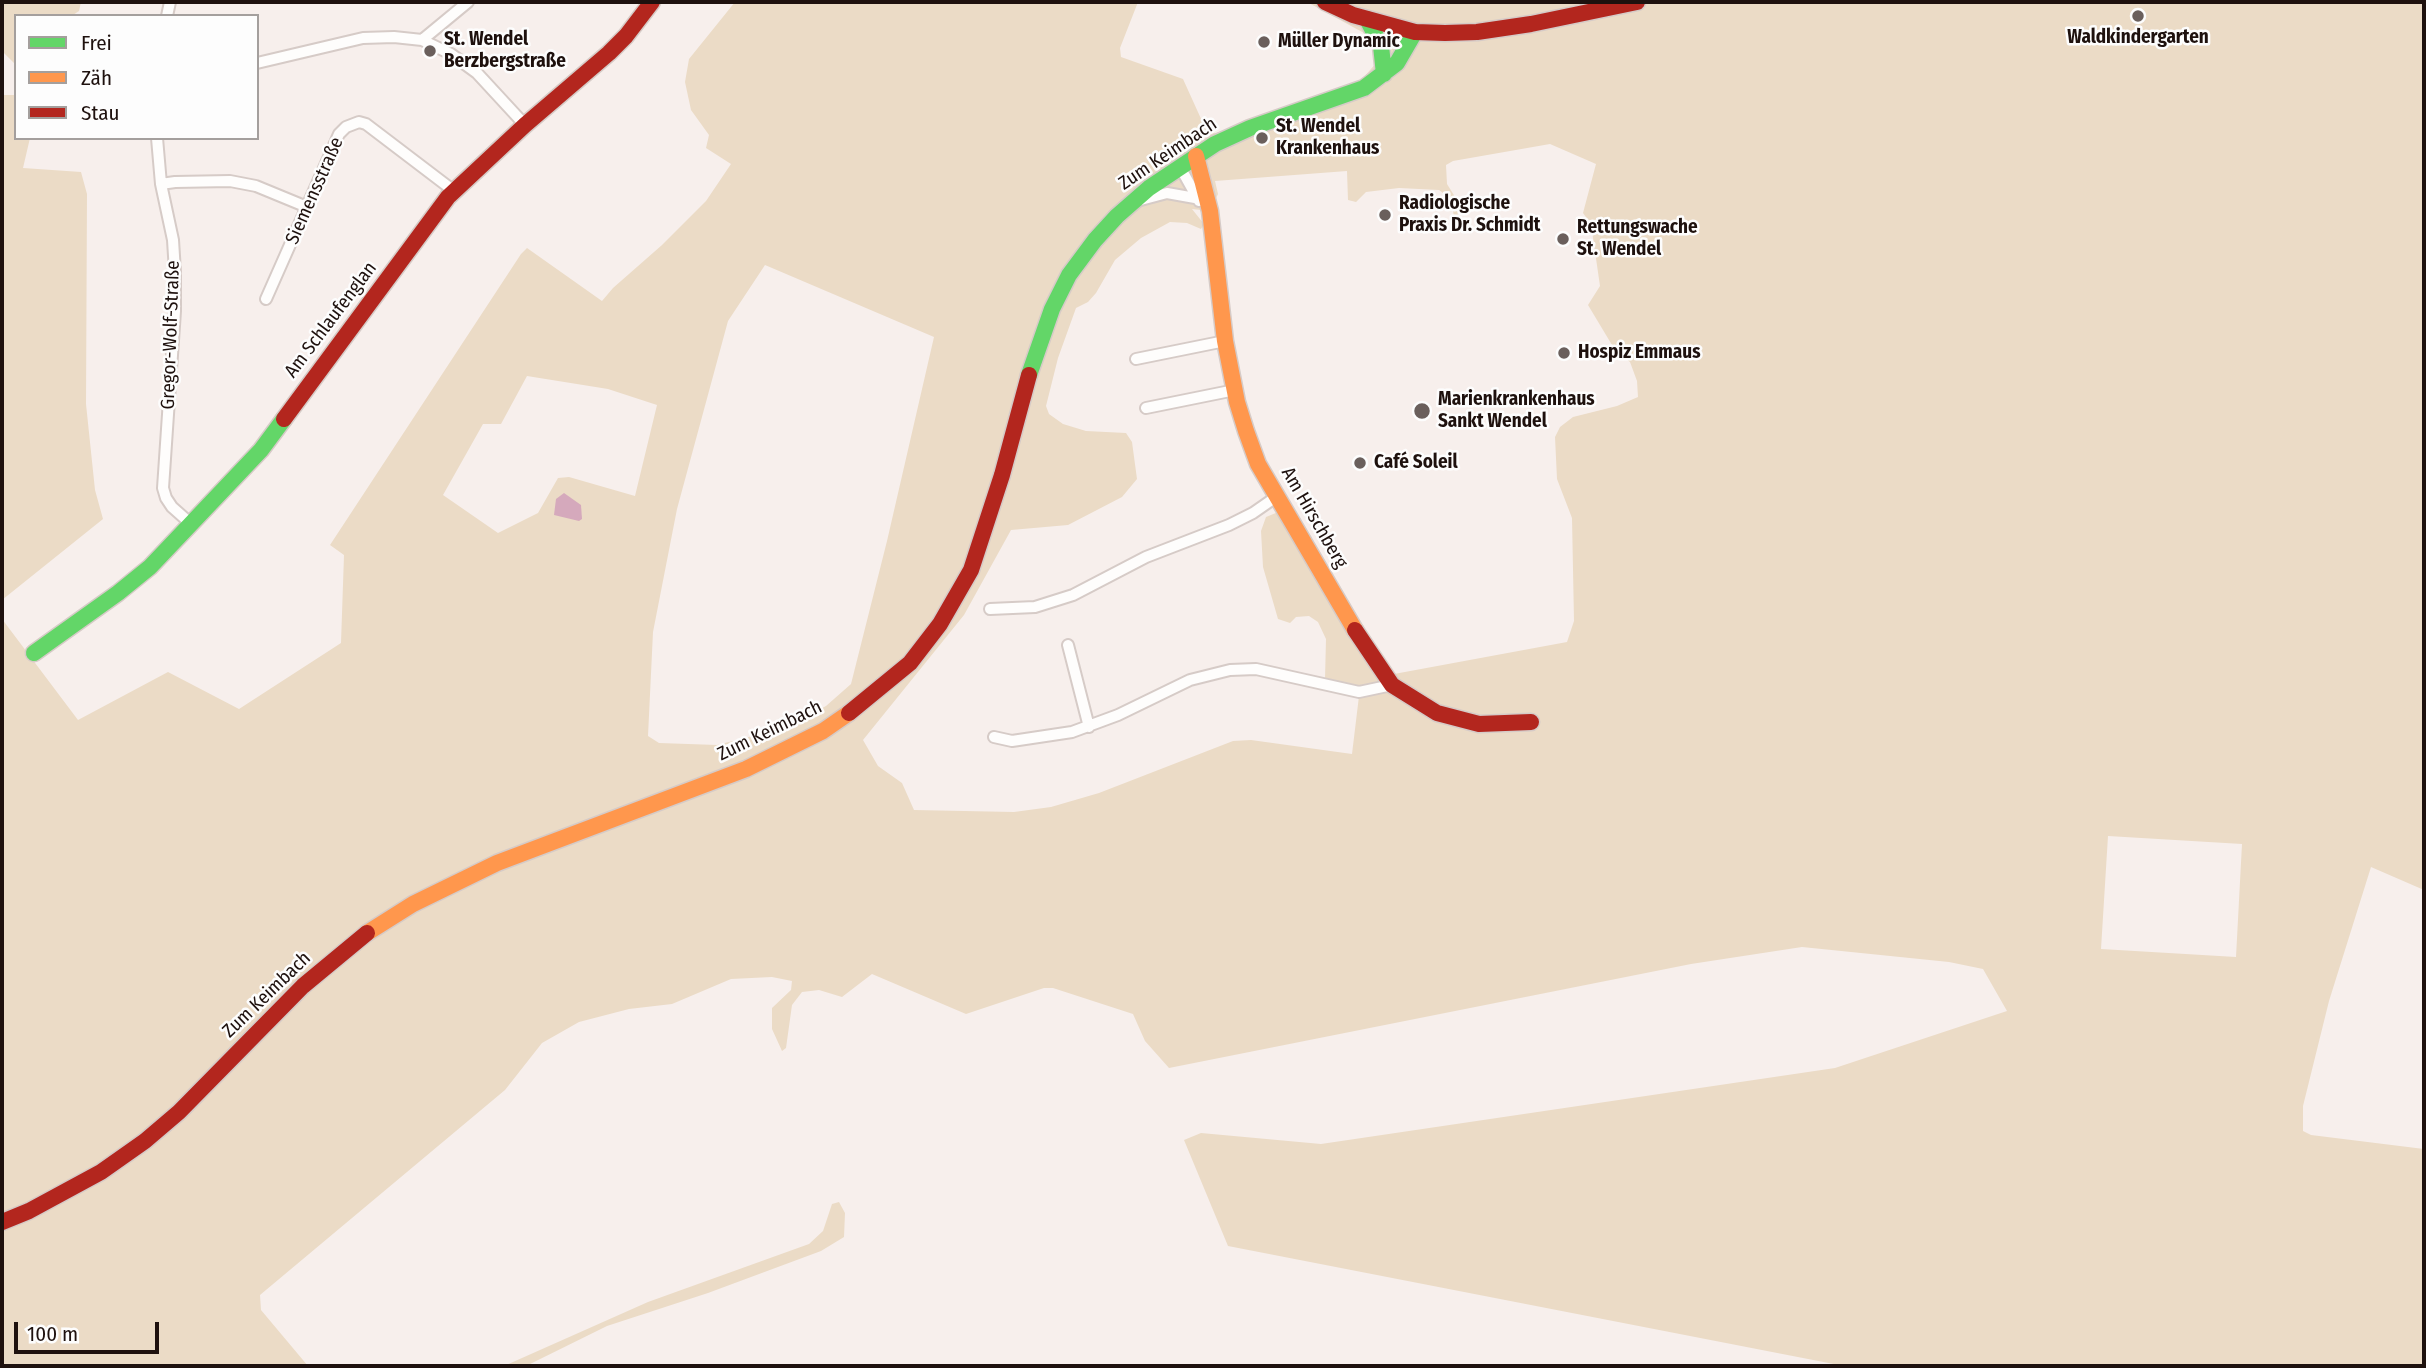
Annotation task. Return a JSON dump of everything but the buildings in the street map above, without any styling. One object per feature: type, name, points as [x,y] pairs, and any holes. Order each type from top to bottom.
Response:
[{"type":"street","points":[[422,40],[468,2]]},
{"type":"street","name":"Am Schlaufenglan","points":[[34,653],[150,567],[261,450],[454,191],[609,53],[652,2]]},
{"type":"street","points":[[1325,2],[1353,15],[1407,30],[1477,32],[1637,2]]},
{"type":"street","points":[[1367,19],[1381,46],[1384,67]]},
{"type":"street","name":"Zum Keimbach","points":[[2,1222],[29,1211],[101,1172],[145,1140],[179,1112],[303,986],[368,933],[413,904],[497,863],[746,769],[823,732],[864,703],[910,663],[940,624],[971,570],[1002,475],[1032,362],[1052,309],[1069,275],[1095,240],[1134,201],[1196,156],[1230,136],[1364,88],[1384,67],[1397,63],[1407,30]]},
{"type":"street","points":[[259,63],[363,38],[422,40],[452,54],[477,73],[525,125]]},
{"type":"street","name":"Siemensstraße","points":[[266,299],[339,134],[346,127],[359,122],[366,124],[454,191]]},
{"type":"street","name":"Gregor-Wolf-Straße","points":[[156,140],[161,184],[173,240],[175,272],[175,311],[163,488],[172,507],[190,523]]},
{"type":"street","name":"Am Hirschberg","points":[[1196,156],[1210,211],[1225,341],[1235,390],[1258,464],[1276,497],[1369,653],[1392,685],[1437,713],[1479,724],[1531,722]]},
{"type":"street","points":[[1180,167],[1195,198],[1210,211]]},
{"type":"street","points":[[161,184],[230,181],[265,189],[307,207]]},
{"type":"street","points":[[1134,201],[1167,193],[1195,198]]},
{"type":"street","points":[[1136,359],[1225,341]]},
{"type":"street","points":[[1146,408],[1235,390]]},
{"type":"street","points":[[990,609],[1035,607],[1073,595],[1094,579],[1229,525],[1276,497]]},
{"type":"street","points":[[1068,645],[1089,727]]},
{"type":"street","points":[[993,737],[1012,741],[1048,737],[1089,727],[1190,680],[1230,670],[1256,669],[1359,692],[1392,685]]},
{"type":"shaded area","points":[[2,2],[81,2],[79,11],[74,14],[14,14],[14,63],[2,51]]},
{"type":"shaded area","points":[[735,2],[1138,2],[1120,48],[1121,57],[1183,79],[1207,132],[1216,133],[1342,92],[1363,78],[1378,61],[1375,39],[1307,2],[2424,2],[2424,890],[2371,867],[2329,1001],[2303,1106],[2303,1131],[2311,1135],[2424,1149],[2424,1366],[1844,1366],[1228,1246],[1184,1140],[1201,1133],[1321,1144],[1835,1068],[2007,1011],[1983,969],[1949,962],[1802,947],[1691,964],[1169,1068],[1145,1041],[1133,1014],[1053,988],[1044,988],[966,1014],[872,974],[842,997],[819,990],[802,992],[792,1005],[786,1048],[782,1051],[772,1029],[772,1008],[791,990],[792,981],[772,977],[731,979],[672,1004],[629,1009],[579,1022],[542,1043],[505,1090],[260,1295],[261,1310],[308,1366],[2,1366],[2,619],[78,720],[168,672],[239,709],[341,643],[344,555],[330,545],[521,254],[527,248],[602,301],[706,201],[731,164],[706,148],[709,135],[691,110],[685,82],[689,59]],"holes":[[[1550,144],[1596,164],[1583,213],[1591,224],[1600,286],[1588,305],[1615,350],[1630,362],[1637,381],[1638,397],[1617,406],[1573,417],[1560,427],[1555,437],[1557,479],[1572,518],[1574,621],[1567,642],[1394,674],[1387,667],[1293,506],[1266,517],[1261,531],[1263,567],[1278,619],[1290,623],[1296,617],[1309,616],[1318,622],[1326,639],[1325,679],[1356,687],[1359,696],[1352,754],[1251,740],[1233,741],[1099,793],[1051,807],[1014,812],[914,810],[902,783],[878,766],[863,740],[964,615],[1011,530],[1068,525],[1122,497],[1137,479],[1132,442],[1126,433],[1086,431],[1063,424],[1049,414],[1046,406],[1058,358],[1076,308],[1088,302],[1096,293],[1115,260],[1141,238],[1170,222],[1187,223],[1201,229],[1204,224],[1192,209],[1210,211],[1218,194],[1215,181],[1347,171],[1348,200],[1356,202],[1366,192],[1399,188],[1439,190],[1451,199],[1455,223],[1458,222],[1457,200],[1447,184],[1446,165],[1453,161]],[[765,265],[934,337],[851,684],[826,706],[784,728],[717,745],[659,743],[648,736],[653,632],[677,509],[728,321]],[[527,376],[608,389],[657,405],[635,496],[569,477],[558,478],[538,513],[498,533],[443,495],[483,424],[501,424]],[[2108,836],[2242,844],[2236,957],[2101,949]]]},
{"type":"shaded area","points":[[2,95],[14,95],[14,140],[30,140],[23,168],[81,172],[87,194],[86,404],[95,490],[103,519],[2,600]]},
{"type":"shaded area","points":[[564,493],[581,505],[582,519],[579,521],[554,515],[556,499]]},
{"type":"shaded area","points":[[839,1202],[845,1213],[844,1237],[821,1251],[708,1293],[607,1326],[526,1366],[504,1366],[648,1302],[809,1244],[823,1231],[832,1204]]},
{"type":"traffic: fast","points":[[1367,19],[1381,46],[1384,74]]},
{"type":"traffic: fast","points":[[1029,375],[1052,309],[1069,275],[1117,216],[1149,188],[1215,144],[1250,128],[1364,88],[1397,63],[1415,32]]},
{"type":"traffic: fast","points":[[34,653],[150,567],[261,450],[284,419]]},
{"type":"traffic: slow","points":[[1196,156],[1210,211],[1225,341],[1237,402],[1246,431],[1258,464],[1355,630]]},
{"type":"traffic: slow","points":[[367,933],[413,904],[497,863],[746,769],[823,731],[849,713]]},
{"type":"traffic: jam","points":[[284,419],[448,197],[525,125],[609,53],[652,2]]},
{"type":"traffic: jam","points":[[1325,2],[1353,15],[1415,32],[1445,33],[1477,32],[1531,24],[1637,2]]},
{"type":"traffic: jam","points":[[849,713],[910,663],[940,624],[971,570],[1002,475],[1029,375]]},
{"type":"traffic: jam","points":[[1355,630],[1392,685],[1437,713],[1479,724],[1531,722]]},
{"type":"traffic: jam","points":[[2,1222],[29,1211],[101,1172],[145,1141],[179,1112],[303,986],[367,933]]},
{"type":"place","name":"Waldkindergarten","points":[[2138,16]]},
{"type":"place","name":"Müller Dynamic","points":[[1264,42]]},
{"type":"place","name":"St. Wendel Berzbergstraße","points":[[430,51]]},
{"type":"place","name":"St. Wendel Krankenhaus","points":[[1262,138]]},
{"type":"place","name":"Radiologische Praxis Dr. Schmidt","points":[[1385,215]]},
{"type":"place","name":"Rettungswache St. Wendel","points":[[1563,239]]},
{"type":"place","name":"Hospiz Emmaus","points":[[1564,353]]},
{"type":"place","name":"Marienkrankenhaus Sankt Wendel","points":[[1422,411]]},
{"type":"place","name":"Café Soleil","points":[[1360,463]]}]
